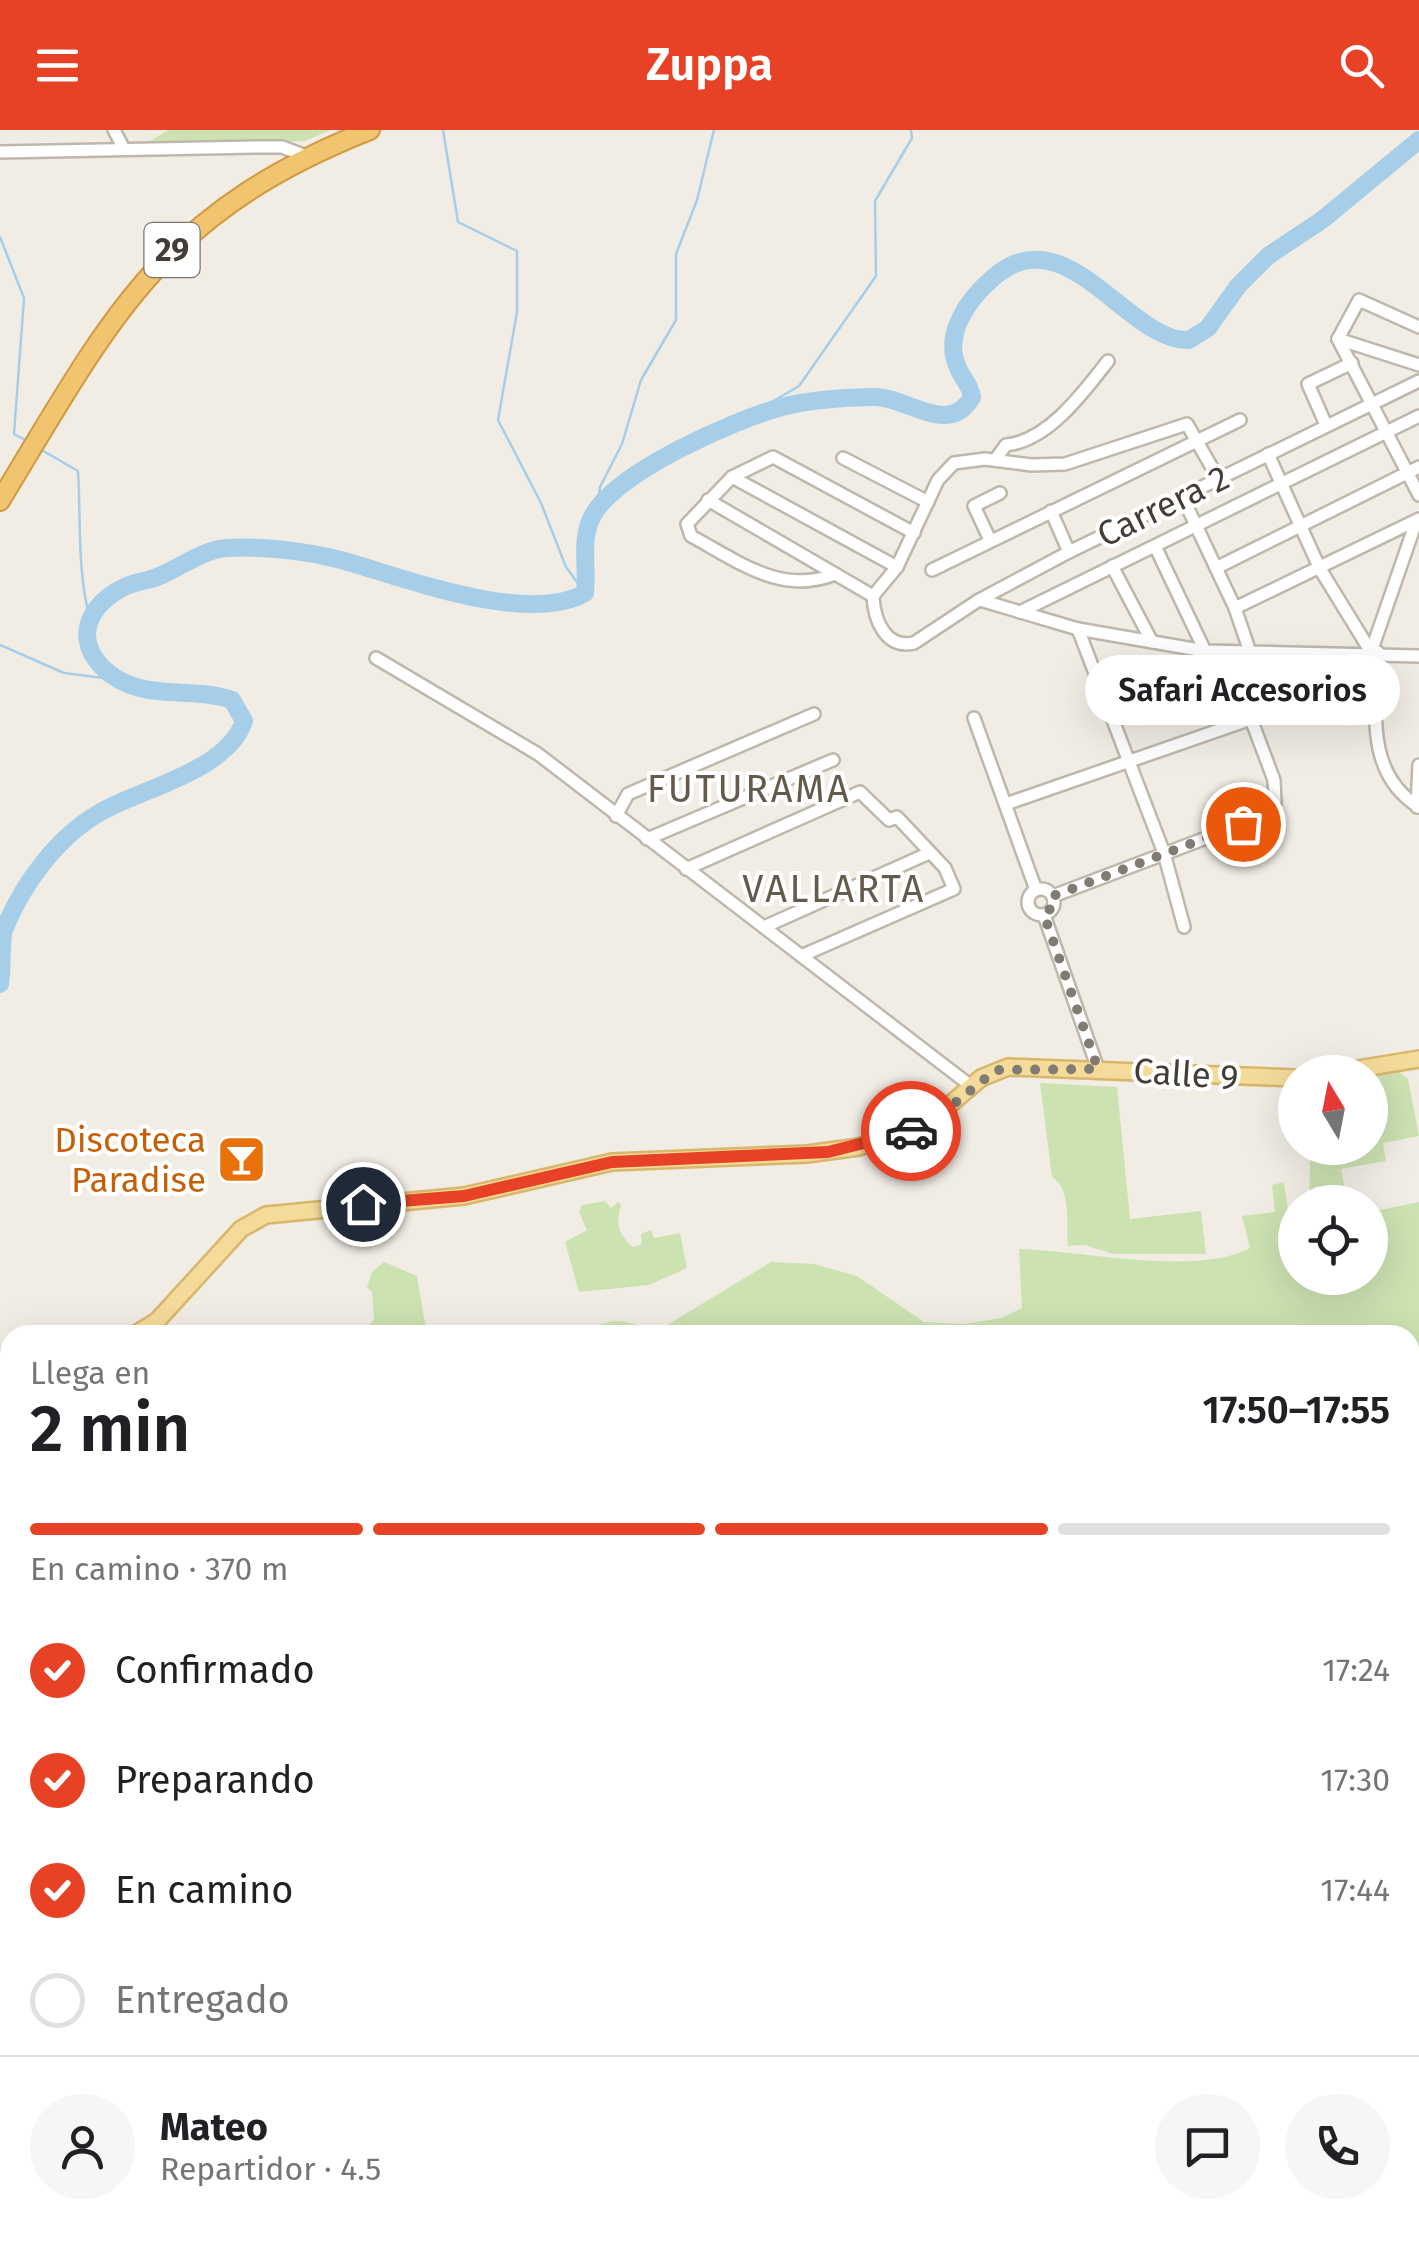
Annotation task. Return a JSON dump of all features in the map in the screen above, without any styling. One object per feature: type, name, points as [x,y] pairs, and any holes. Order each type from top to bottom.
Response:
[{"type":"highway","name":"29","points":[[0,501],[101,335],[151,271],[219,209],[306,156],[370,130]]},
{"type":"main road","points":[[1388,1064],[1419,1059]]},
{"type":"main road","name":"Calle 9","points":[[150,1325],[233,1237],[266,1214],[448,1199],[612,1162],[807,1154],[859,1146],[932,1120],[989,1073],[1008,1068],[1278,1077]]},
{"type":"street","points":[[114,130],[124,149]]},
{"type":"street","points":[[0,152],[270,147],[306,156]]},
{"type":"street","points":[[1338,339],[1359,300],[1419,327]]},
{"type":"street","points":[[1338,339],[1413,470],[1419,496]]},
{"type":"street","points":[[1338,339],[1419,365]]},
{"type":"street","points":[[995,460],[1006,445],[1022,444],[1043,430],[1108,361]]},
{"type":"street","points":[[1326,425],[1308,384],[1352,363]]},
{"type":"street","name":"Carrera 2","points":[[873,596],[876,618],[890,640],[901,646],[914,644],[979,600],[1069,552],[1419,381]]},
{"type":"street","points":[[1020,612],[1419,416]]},
{"type":"street","points":[[932,570],[1240,420]]},
{"type":"street","points":[[708,500],[873,596],[896,567],[938,480],[954,463],[995,460],[1065,464],[1108,453],[1172,426],[1192,427],[1220,480]]},
{"type":"street","points":[[1268,454],[1320,569],[1374,652]]},
{"type":"street","points":[[835,574],[822,580],[774,580],[692,536],[686,531],[687,524],[732,477],[772,457],[914,534]]},
{"type":"street","points":[[843,458],[928,502]]},
{"type":"street","points":[[1216,568],[1413,470]]},
{"type":"street","points":[[732,477],[896,567]]},
{"type":"street","points":[[990,540],[974,506],[1000,493]]},
{"type":"street","points":[[1053,896],[1243,824],[1275,802],[1274,780],[1250,719],[1251,655],[1234,608],[1183,498]]},
{"type":"street","points":[[1050,511],[1069,552]]},
{"type":"street","points":[[1234,608],[1417,521]]},
{"type":"street","points":[[1417,521],[1374,652],[1378,757],[1418,807]]},
{"type":"street","points":[[1155,546],[1205,651]]},
{"type":"street","points":[[1112,566],[1152,642]]},
{"type":"street","points":[[979,600],[1078,629],[1205,651],[1419,656]]},
{"type":"street","points":[[1078,629],[1164,853],[1184,926]]},
{"type":"street","points":[[376,658],[538,754],[971,1086]]},
{"type":"street","points":[[616,816],[628,794],[814,714]]},
{"type":"street","points":[[974,718],[1036,890],[1028,904],[1036,914],[1044,915]]},
{"type":"street","points":[[1006,804],[1250,719]]},
{"type":"street","points":[[647,838],[832,760]]},
{"type":"street","points":[[1418,807],[1419,765]]},
{"type":"street","points":[[686,869],[860,792],[889,820],[897,817],[927,854],[945,868],[954,889],[801,956]]},
{"type":"street","points":[[764,927],[927,854]]},
{"type":"street","points":[[1036,890],[1044,889],[1053,896],[1054,905],[1044,915]]},
{"type":"street","points":[[1044,915],[1098,1069]]},
{"type":"green space","points":[[168,130],[331,130],[305,141],[137,149]]},
{"type":"green space","points":[[1398,1071],[1408,1079],[1419,1136],[1388,1142],[1388,1072]]},
{"type":"green space","points":[[1040,1083],[1117,1087],[1130,1219],[1201,1211],[1206,1254],[1113,1254],[1085,1245],[1068,1246],[1065,1199],[1052,1177]]},
{"type":"green space","points":[[1310,1165],[1364,1165],[1341,1169],[1344,1185],[1309,1185]]},
{"type":"green space","points":[[1284,1182],[1278,1185],[1278,1295],[1388,1295],[1388,1208],[1419,1202],[1419,1325],[667,1325],[771,1262],[814,1264],[857,1276],[924,1322],[964,1324],[1001,1318],[1022,1308],[1019,1249],[1137,1260],[1200,1261],[1250,1248],[1242,1216],[1275,1212],[1272,1185]]},
{"type":"green space","points":[[605,1201],[611,1208],[618,1202],[621,1205],[619,1228],[633,1247],[642,1244],[641,1234],[651,1230],[654,1238],[680,1233],[687,1268],[649,1285],[579,1292],[565,1242],[587,1230],[579,1212],[582,1205]]},
{"type":"green space","points":[[384,1262],[417,1276],[425,1325],[369,1325],[374,1320],[372,1292],[367,1287],[372,1272]]},
{"type":"green space","points":[[627,1322],[639,1325],[600,1325]]},
{"type":"waterway","points":[[443,130],[458,222],[517,251],[517,312],[498,420],[541,503],[566,567],[585,593]]},
{"type":"waterway","points":[[597,508],[600,487],[622,444],[641,380],[676,320],[676,254],[697,200],[714,130]]},
{"type":"waterway","points":[[759,415],[765,406],[799,386],[876,276],[875,201],[912,138],[911,130]]},
{"type":"waterway","points":[[0,984],[4,930],[20,896],[55,849],[99,813],[180,777],[220,754],[235,739],[244,721],[232,700],[132,686],[102,667],[87,639],[88,626],[94,613],[114,593],[216,550],[255,548],[328,557],[498,602],[560,602],[585,593],[586,535],[604,500],[649,466],[707,435],[761,413],[816,401],[886,398],[939,415],[962,409],[972,397],[954,357],[960,318],[994,277],[1021,262],[1046,261],[1072,270],[1143,323],[1166,336],[1189,340],[1208,328],[1238,286],[1268,256],[1322,220],[1419,140]]},
{"type":"waterway","points":[[0,237],[24,298],[14,434],[29,442]]},
{"type":"waterway","points":[[40,449],[78,471],[81,564],[90,619]]},
{"type":"waterway","points":[[0,645],[64,673],[118,680]]},
{"type":"way so far","points":[[911,1131],[945,1111],[971,1086],[996,1070],[1022,1066],[1098,1069],[1044,915],[1052,910],[1053,896],[1243,824]]},
{"type":"place","name":"Safari Accesorios","points":[[1243,824]]},
{"type":"place","name":"Discoteca Paradise","points":[[241,1160]]},
{"type":"district","name":"FUTURAMA","points":[[749,789]]},
{"type":"district","name":"VALLARTA","points":[[834,889]]},
{"type":"route","points":[[363,1204],[464,1196],[612,1162],[828,1152],[911,1131]]}]
